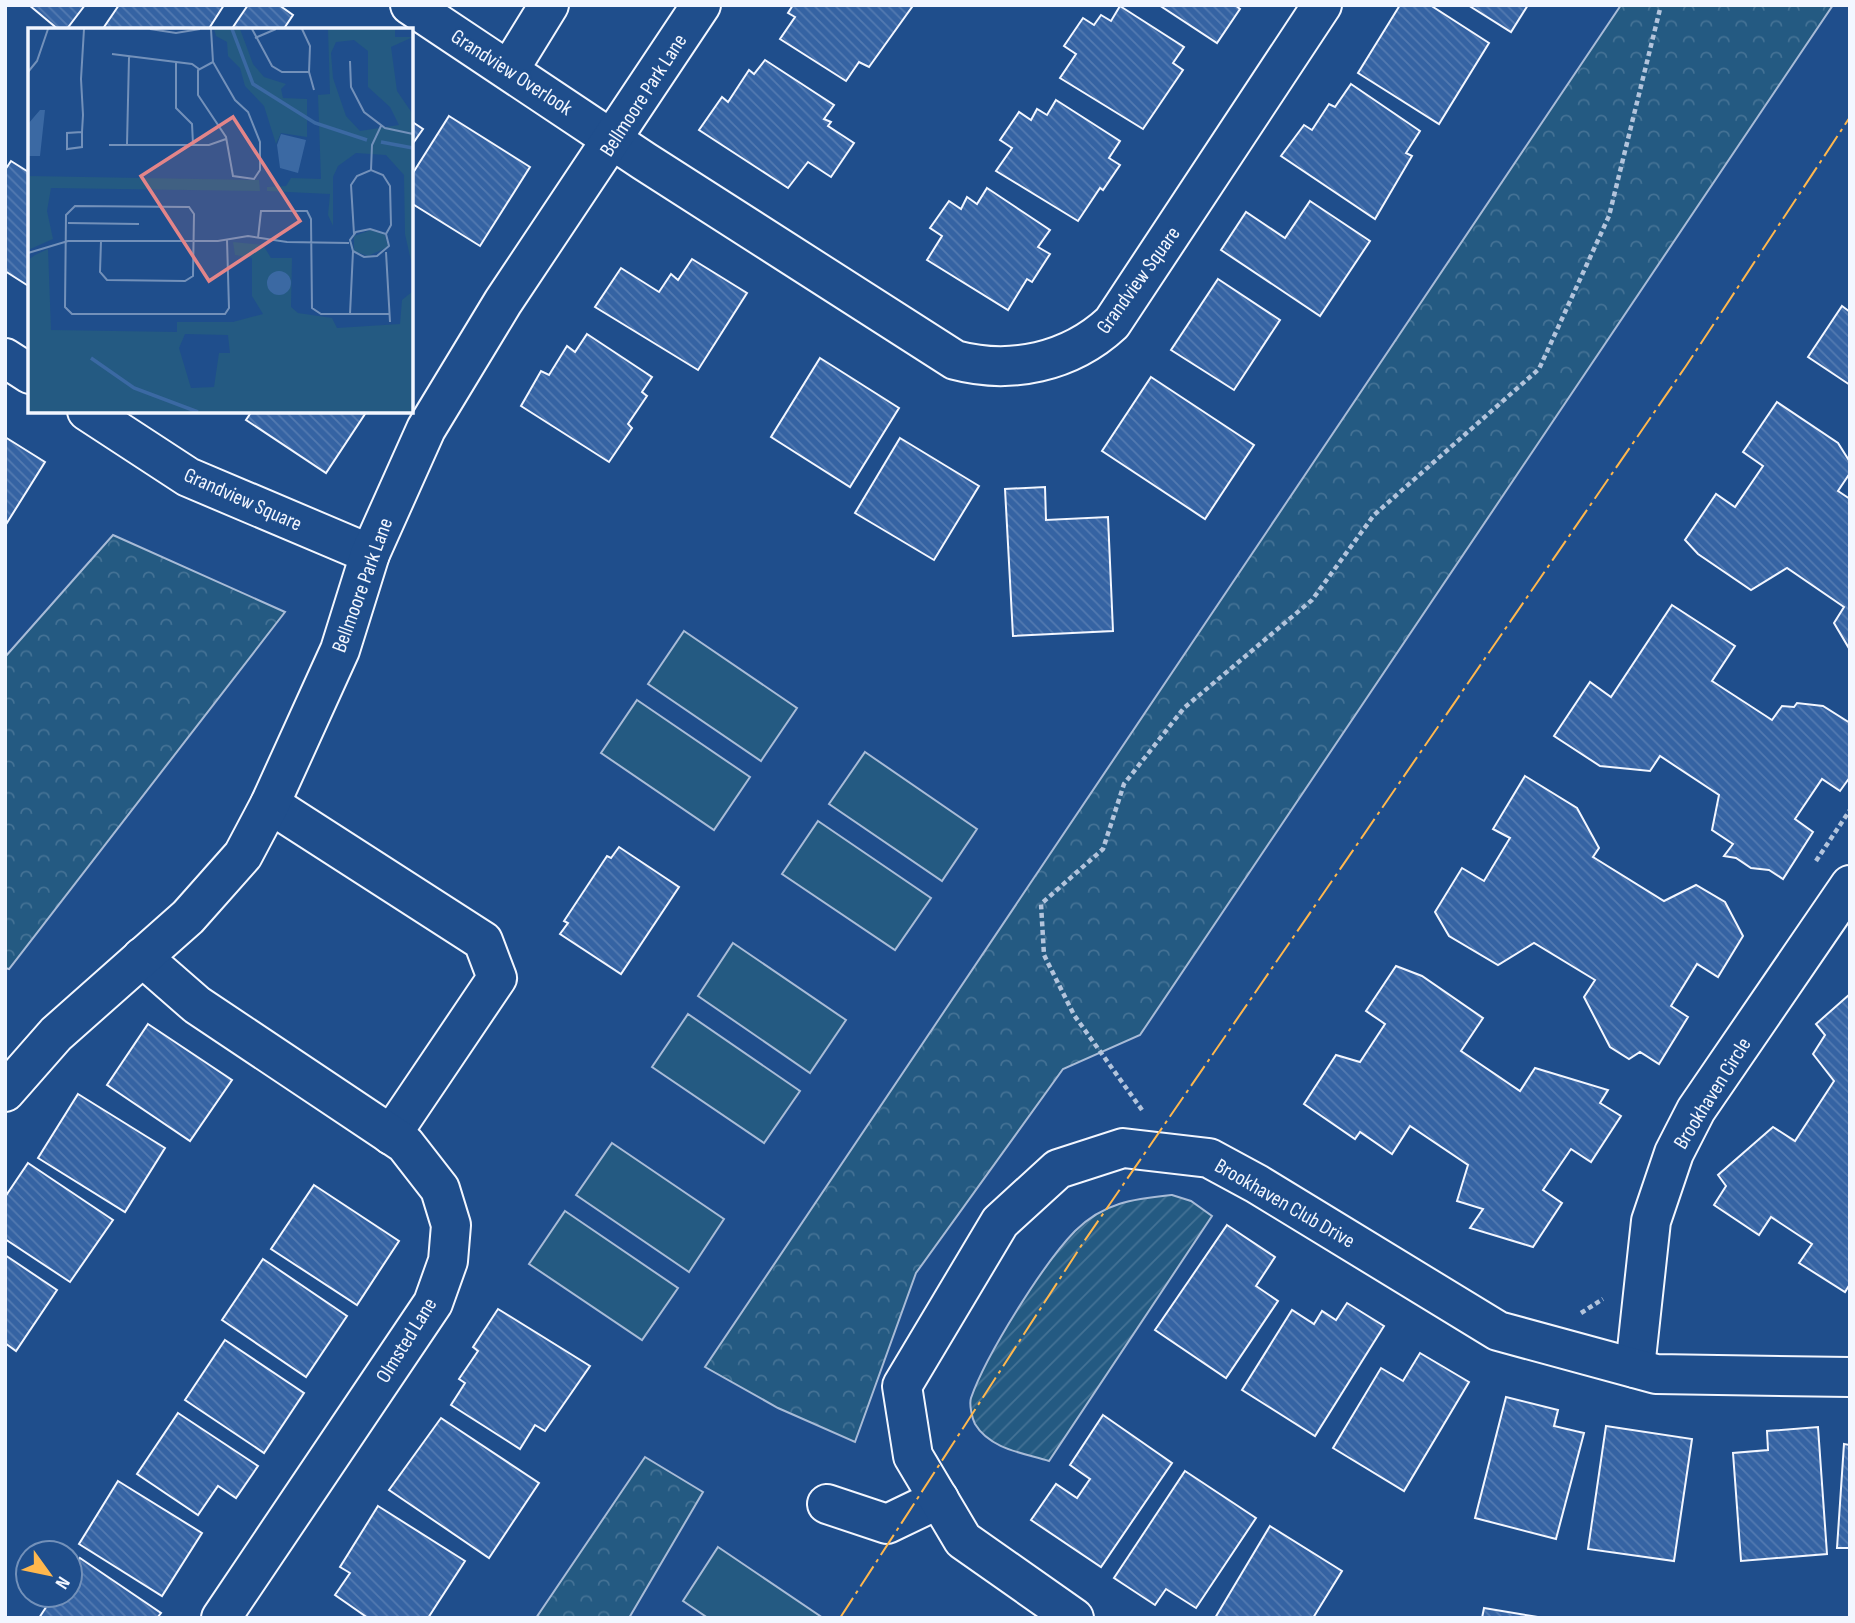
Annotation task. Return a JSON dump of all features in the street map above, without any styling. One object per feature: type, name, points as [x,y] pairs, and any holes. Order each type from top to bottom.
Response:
[{"type":"street","name":"Grandview Overlook","points":[[410,5],[615,139]]},
{"type":"street","points":[[509,70],[549,5]]},
{"type":"street","name":"Bellmoore Park Lane","points":[[5,1092],[56,1034],[188,917],[243,855],[270,804],[340,650],[370,554],[426,429],[503,302],[615,139],[701,5]]},
{"type":"street","name":"Grandview Square","points":[[615,139],[955,360],[990,365],[1028,364],[1078,348],[1093,340],[1112,323],[1322,5]]},
{"type":"street","points":[[5,358],[28,373]]},
{"type":"street","name":"Grandview Square","points":[[90,413],[188,477],[370,554]]},
{"type":"street","points":[[270,804],[483,942],[497,978],[391,1135]]},
{"type":"street","name":"Brookhaven Circle","points":[[1635,1368],[1651,1221],[1674,1153],[1696,1110],[1845,902]]},
{"type":"street","name":"Olmsted Lane","points":[[142,957],[197,1005],[405,1144],[440,1189],[451,1225],[448,1261],[433,1303],[221,1618]]},
{"type":"street","name":"Brookhaven Club Drive","points":[[1074,1618],[963,1540],[913,1456],[902,1386],[1000,1222],[1058,1169],[1123,1148],[1209,1158],[1257,1184],[1498,1331],[1656,1374],[1850,1377]]},
{"type":"street","points":[[827,1504],[887,1524],[939,1499]]},
{"type":"path","points":[[1144,1113],[1074,1015],[1044,955],[1041,904],[1103,849],[1124,784],[1184,708],[1312,600],[1374,516],[1539,369],[1609,216],[1661,5]]},
{"type":"path","points":[[1812,867],[1850,810]]},
{"type":"path","points":[[1569,1311],[1580,1313],[1600,1301],[1608,1292]]},
{"type":"green space","points":[[1621,5],[1833,5],[1140,1035],[1063,1069],[916,1273],[855,1442],[778,1408],[705,1367]]},
{"type":"green space","points":[[113,535],[285,612],[9,969],[5,968],[5,657]]},
{"type":"green space","points":[[684,631],[797,708],[761,761],[648,684]]},
{"type":"green space","points":[[637,700],[750,777],[714,830],[601,753]]},
{"type":"green space","points":[[865,752],[977,829],[942,881],[829,804]]},
{"type":"green space","points":[[818,821],[931,898],[895,950],[782,874]]},
{"type":"green space","points":[[733,943],[846,1020],[810,1073],[698,996]]},
{"type":"green space","points":[[688,1014],[800,1091],[764,1143],[652,1067]]},
{"type":"green space","points":[[612,1143],[724,1219],[689,1272],[576,1195]]},
{"type":"green space","points":[[1172,1195],[1191,1201],[1212,1216],[1049,1461],[1008,1449],[989,1439],[975,1424],[971,1398],[1002,1335],[1047,1265],[1075,1231],[1097,1214],[1120,1204]]},
{"type":"green space","points":[[565,1211],[678,1288],[642,1340],[529,1264]]},
{"type":"green space","points":[[645,1457],[703,1492],[629,1618],[536,1618]]},
{"type":"green space","points":[[718,1547],[823,1618],[708,1618],[683,1601]]},
{"type":"building","points":[[29,5],[85,5],[68,28],[57,28]]},
{"type":"building","points":[[119,5],[224,5],[209,28],[103,28]]},
{"type":"building","points":[[248,5],[279,5],[293,15],[284,28],[232,28]]},
{"type":"building","points":[[793,5],[912,7],[869,67],[859,62],[846,81],[780,39],[795,17],[788,13]]},
{"type":"building","points":[[1159,5],[1235,5],[1240,9],[1217,43]]},
{"type":"building","points":[[1400,5],[1430,5],[1489,43],[1439,124],[1358,73]]},
{"type":"building","points":[[1468,5],[1528,5],[1511,32]]},
{"type":"building","points":[[1120,6],[1184,47],[1173,63],[1183,70],[1143,129],[1060,78],[1076,54],[1064,46],[1083,18],[1094,25],[1101,15],[1111,21]]},
{"type":"building","points":[[765,60],[834,105],[824,119],[831,122],[828,126],[854,143],[831,177],[808,162],[788,188],[699,130],[722,97],[728,102],[749,70],[754,74]]},
{"type":"building","points":[[1351,84],[1420,131],[1406,153],[1412,156],[1375,219],[1281,156],[1304,125],[1312,130],[1329,104],[1335,107]]},
{"type":"building","points":[[1056,100],[1120,141],[1109,158],[1120,165],[1103,190],[1100,188],[1078,221],[996,171],[1012,148],[1000,140],[1019,112],[1031,120],[1037,109],[1047,115]]},
{"type":"building","points":[[449,116],[530,167],[480,246],[413,204],[413,173]]},
{"type":"building","points":[[413,122],[423,129],[413,143]]},
{"type":"building","points":[[11,161],[28,172],[28,286],[5,271],[5,170]]},
{"type":"building","points":[[987,188],[1050,230],[1038,247],[1050,254],[1032,282],[1027,279],[1008,310],[927,260],[942,236],[930,228],[949,201],[961,209],[967,197],[977,204]]},
{"type":"building","points":[[1310,201],[1370,241],[1320,316],[1221,250],[1246,212],[1285,238]]},
{"type":"building","points":[[692,259],[747,293],[698,370],[595,307],[621,268],[659,292],[671,274],[678,280]]},
{"type":"building","points":[[1218,279],[1280,320],[1234,390],[1171,350]]},
{"type":"building","points":[[1842,306],[1850,312],[1850,385],[1808,357]]},
{"type":"building","points":[[587,334],[652,377],[642,392],[647,396],[628,424],[632,428],[609,462],[521,406],[541,371],[549,375],[567,346],[575,352]]},
{"type":"building","points":[[820,358],[899,408],[850,487],[771,437]]},
{"type":"building","points":[[1151,377],[1254,445],[1205,519],[1102,451]]},
{"type":"building","points":[[1777,402],[1838,443],[1850,462],[1850,473],[1838,491],[1850,499],[1850,650],[1834,623],[1844,607],[1787,568],[1751,590],[1698,554],[1685,540],[1716,494],[1735,507],[1763,466],[1743,452]]},
{"type":"building","points":[[251,413],[366,413],[326,473],[246,420]]},
{"type":"building","points":[[5,437],[45,462],[5,526]]},
{"type":"building","points":[[900,438],[979,486],[934,560],[855,513]]},
{"type":"building","points":[[1045,487],[1046,520],[1108,517],[1113,631],[1013,636],[1005,489]]},
{"type":"building","points":[[1672,605],[1735,646],[1712,681],[1772,720],[1782,706],[1794,707],[1797,703],[1823,706],[1850,723],[1850,777],[1840,791],[1822,779],[1795,819],[1813,832],[1783,879],[1769,870],[1751,868],[1736,858],[1724,856],[1733,844],[1712,830],[1719,795],[1660,756],[1650,771],[1600,766],[1554,736],[1590,682],[1611,697]]},
{"type":"building","points":[[1525,776],[1577,808],[1599,848],[1593,857],[1664,901],[1696,885],[1725,902],[1743,936],[1718,977],[1697,964],[1671,1006],[1688,1017],[1659,1064],[1640,1052],[1629,1059],[1610,1047],[1584,997],[1595,980],[1534,943],[1498,965],[1449,936],[1435,912],[1462,868],[1484,881],[1510,838],[1493,829]]},
{"type":"building","points":[[619,847],[679,887],[621,974],[560,934],[568,923],[564,921],[607,856],[611,858]]},
{"type":"building","points":[[1396,966],[1422,976],[1483,1018],[1461,1051],[1520,1091],[1535,1068],[1608,1090],[1600,1103],[1621,1116],[1591,1162],[1571,1149],[1543,1190],[1562,1203],[1533,1247],[1470,1228],[1483,1209],[1457,1201],[1468,1165],[1410,1126],[1392,1154],[1360,1132],[1355,1139],[1304,1104],[1336,1055],[1360,1062],[1385,1024],[1366,1011]]},
{"type":"building","points":[[1850,994],[1850,1284],[1845,1292],[1799,1263],[1812,1244],[1771,1217],[1759,1235],[1714,1205],[1726,1186],[1718,1175],[1773,1127],[1795,1141],[1834,1081],[1813,1054],[1825,1035],[1816,1024]]},
{"type":"building","points":[[148,1024],[232,1080],[190,1141],[107,1085]]},
{"type":"building","points":[[78,1094],[165,1148],[125,1212],[38,1158]]},
{"type":"building","points":[[28,1163],[113,1220],[70,1282],[5,1239],[5,1197]]},
{"type":"building","points":[[314,1185],[399,1241],[357,1305],[271,1249]]},
{"type":"building","points":[[1227,1225],[1275,1257],[1256,1286],[1278,1301],[1226,1378],[1155,1330]]},
{"type":"building","points":[[5,1255],[57,1290],[16,1351],[5,1343]]},
{"type":"building","points":[[263,1259],[347,1316],[306,1377],[222,1320]]},
{"type":"building","points":[[1347,1303],[1384,1326],[1315,1436],[1242,1390],[1292,1310],[1314,1324],[1322,1311],[1336,1320]]},
{"type":"building","points":[[498,1309],[590,1366],[545,1431],[535,1425],[520,1449],[451,1405],[465,1383],[459,1379],[478,1351],[473,1347]]},
{"type":"building","points":[[225,1340],[304,1393],[264,1453],[185,1400]]},
{"type":"building","points":[[1420,1353],[1469,1382],[1404,1491],[1333,1448],[1381,1368],[1403,1381]]},
{"type":"building","points":[[1506,1397],[1558,1410],[1554,1426],[1584,1433],[1556,1539],[1475,1518]]},
{"type":"building","points":[[178,1413],[258,1466],[236,1498],[218,1486],[198,1515],[137,1474]]},
{"type":"building","points":[[1103,1415],[1172,1463],[1101,1567],[1031,1520],[1056,1484],[1077,1498],[1090,1479],[1070,1465]]},
{"type":"building","points":[[441,1418],[539,1483],[489,1558],[389,1490]]},
{"type":"building","points":[[1606,1426],[1692,1439],[1674,1561],[1588,1549]]},
{"type":"building","points":[[1818,1427],[1827,1554],[1741,1561],[1733,1453],[1768,1450],[1767,1431]]},
{"type":"building","points":[[1844,1444],[1850,1445],[1850,1548],[1837,1548]]},
{"type":"building","points":[[1185,1471],[1256,1518],[1196,1608],[1166,1589],[1155,1605],[1114,1578]]},
{"type":"building","points":[[118,1481],[202,1533],[162,1596],[84,1547],[82,1539]]},
{"type":"building","points":[[378,1506],[465,1561],[428,1618],[368,1618],[335,1595],[350,1573],[340,1567]]},
{"type":"building","points":[[1270,1526],[1342,1571],[1313,1618],[1215,1618]]},
{"type":"building","points":[[84,1561],[161,1613],[157,1618],[39,1618],[45,1609],[84,1609]]},
{"type":"building","points":[[1484,1608],[1544,1618],[1482,1618]]},
{"type":"power","points":[[840,1618],[1083,1243],[1686,366],[1850,117]]}]
